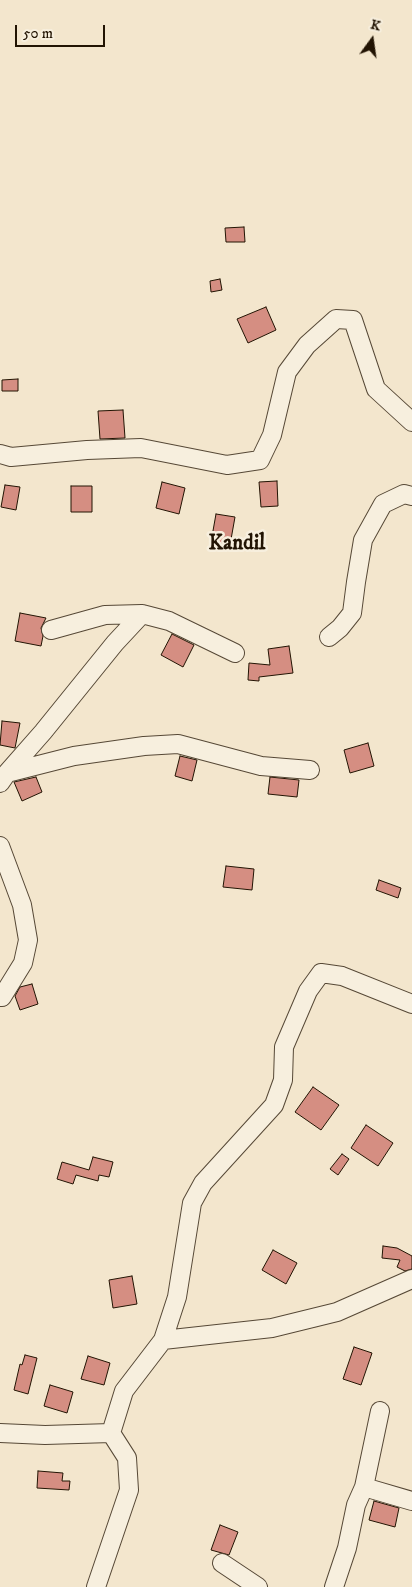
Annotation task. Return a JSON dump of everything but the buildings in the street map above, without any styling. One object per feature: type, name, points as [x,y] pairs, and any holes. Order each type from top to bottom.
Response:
[{"type":"street","points":[[0,454],[11,457],[87,450],[141,448],[227,465],[260,460],[272,435],[287,372],[307,345],[336,319],[353,320],[376,389],[412,422]]},
{"type":"street","points":[[329,637],[340,628],[352,613],[363,540],[383,504],[404,494],[412,496]]},
{"type":"street","points":[[3,778],[142,614]]},
{"type":"street","points":[[51,630],[105,615],[142,614],[169,621],[235,654]]},
{"type":"street","points":[[3,778],[74,756],[144,746],[178,744],[261,766],[310,770]]},
{"type":"street","points":[[0,846],[22,905],[28,940],[22,963],[0,997]]},
{"type":"street","points":[[96,1587],[129,1490],[127,1458],[111,1433],[124,1390],[163,1340],[177,1297],[192,1203],[203,1183],[274,1105],[283,1080],[284,1047],[308,990],[321,973],[342,976],[412,1004]]},
{"type":"street","points":[[163,1340],[272,1328],[337,1312],[412,1279]]},
{"type":"street","points":[[334,1587],[347,1548],[356,1505],[364,1487],[380,1411]]},
{"type":"street","points":[[0,1433],[45,1436],[111,1433]]},
{"type":"street","points":[[364,1487],[412,1502]]},
{"type":"street","points":[[222,1563],[258,1587]]},
{"type":"district","name":"Kandil","points":[[237,545]]}]
